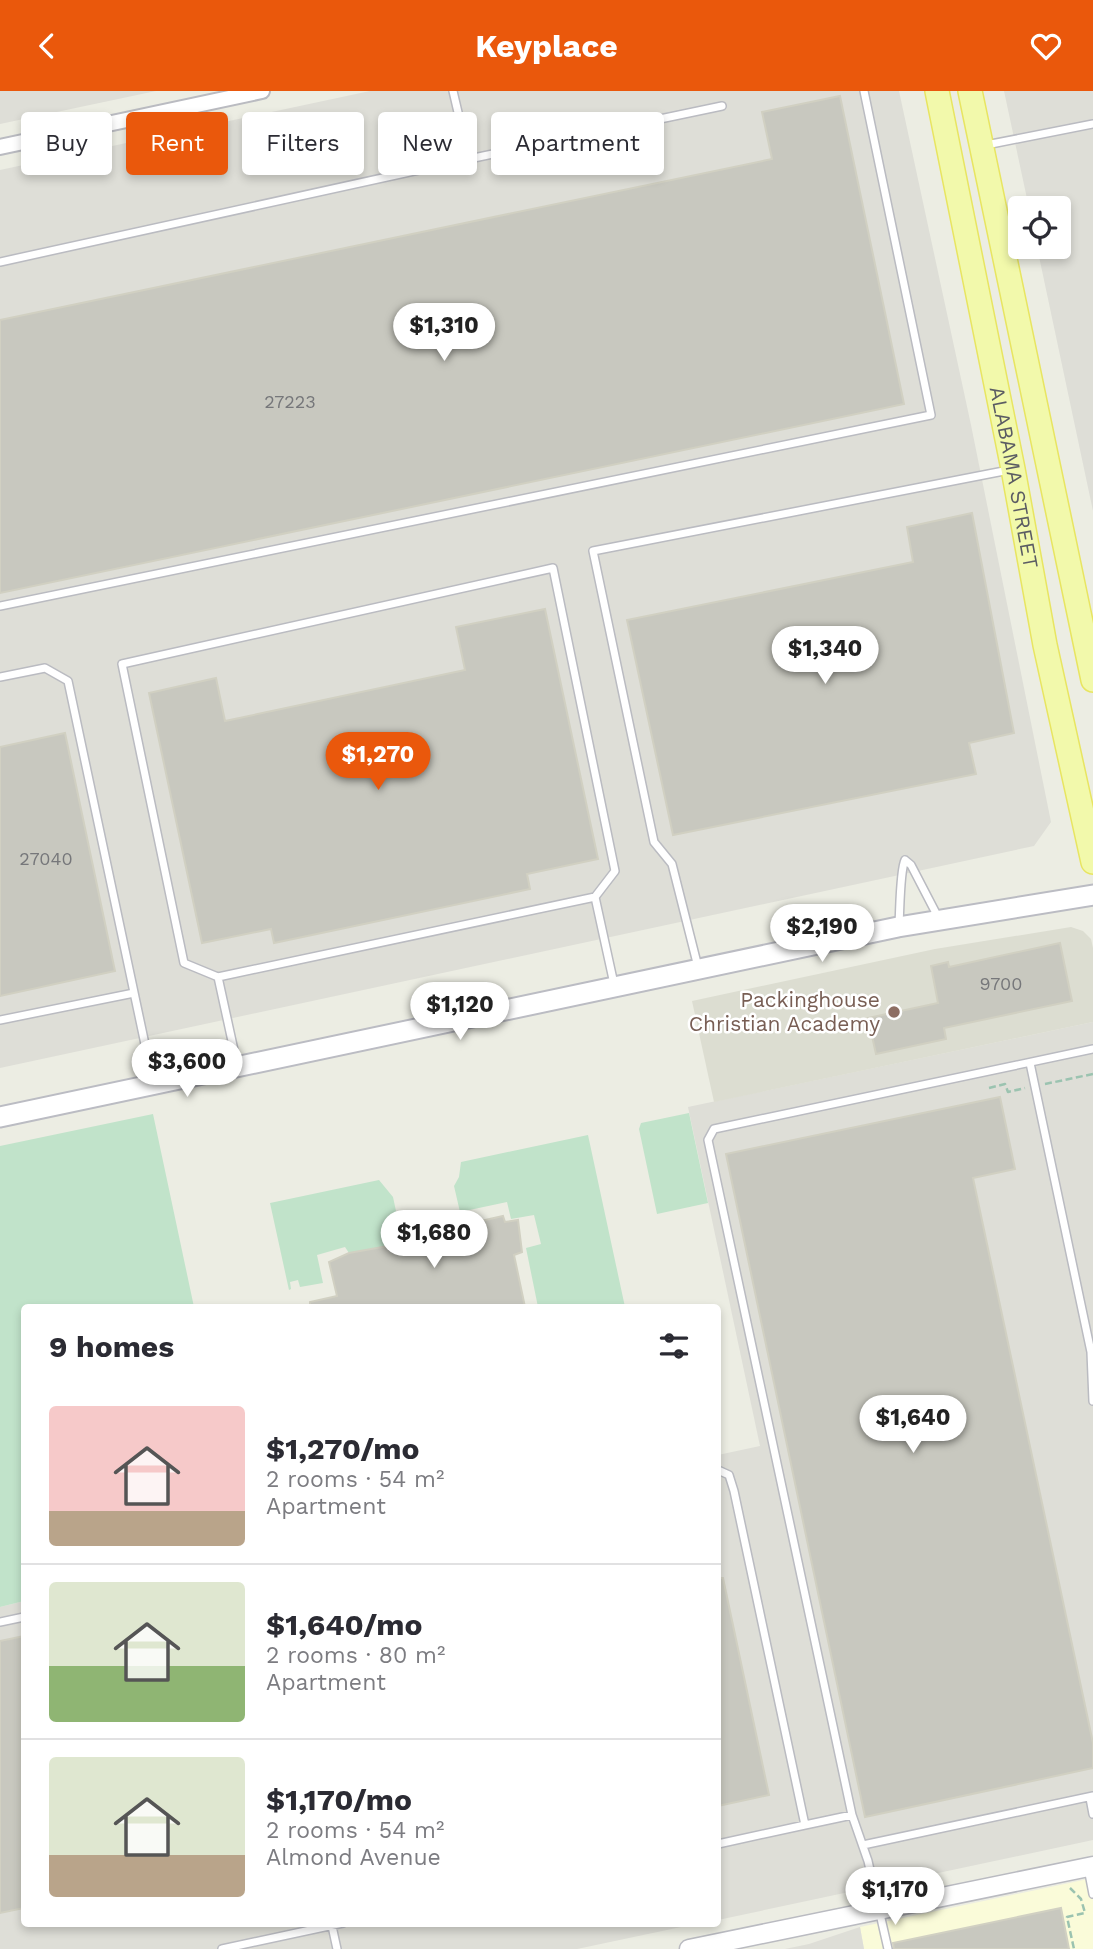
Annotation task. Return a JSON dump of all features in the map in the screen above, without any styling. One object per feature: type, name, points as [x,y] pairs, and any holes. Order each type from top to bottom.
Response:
[{"type":"main road","name":"ALABAMA STREET","points":[[937,91],[1013,469],[1045,645],[1093,862]]},
{"type":"main road","name":"ALABAMA STREET","points":[[970,91],[1093,680]]},
{"type":"main road","points":[[0,1117],[898,927],[1093,895]]},
{"type":"street","points":[[0,147],[262,91]]},
{"type":"street","points":[[689,1949],[1090,1867]]},
{"type":"lane","points":[[453,91],[458,112]]},
{"type":"lane","points":[[0,606],[931,415],[864,91]]},
{"type":"lane","points":[[477,157],[722,106]]},
{"type":"lane","points":[[982,145],[1093,124]]},
{"type":"lane","points":[[0,263],[397,175]]},
{"type":"lane","points":[[699,971],[672,864],[654,842],[593,551],[1013,469]]},
{"type":"lane","points":[[553,568],[615,871],[594,897],[218,977],[184,963],[122,664],[553,568]]},
{"type":"lane","points":[[0,677],[45,668],[68,681],[153,1086]]},
{"type":"lane","points":[[898,927],[901,867],[905,860],[911,865],[940,921]]},
{"type":"lane","points":[[594,897],[615,989]]},
{"type":"lane","points":[[218,977],[238,1068]]},
{"type":"lane","points":[[0,1020],[134,993]]},
{"type":"lane","points":[[888,1949],[863,1845],[852,1815],[708,1140],[714,1129],[1093,1049]]},
{"type":"lane","points":[[1030,1063],[1091,1352],[1093,1401]]},
{"type":"lane","points":[[721,1471],[729,1475],[734,1491],[805,1825]]},
{"type":"lane","points":[[0,1622],[21,1618]]},
{"type":"lane","points":[[863,1845],[1091,1797],[1093,1814]]},
{"type":"lane","points":[[721,1843],[852,1815]]},
{"type":"lane","points":[[1090,1867],[1093,1894]]},
{"type":"lane","points":[[222,1949],[327,1927]]},
{"type":"lane","points":[[332,1927],[337,1949]]},
{"type":"path","points":[[1068,1886],[1082,1899],[1085,1913],[1067,1917],[1074,1949]]},
{"type":"shaded area","points":[[0,91],[156,91],[57,112],[21,112],[21,120],[0,124]]},
{"type":"shaded area","points":[[370,91],[899,91],[971,425],[1051,822],[1034,846],[0,1068],[0,170],[21,166],[21,175],[112,175],[112,146],[126,143],[126,175],[228,175],[228,121],[242,118],[242,175],[364,175],[364,112],[272,112]]},
{"type":"shaded area","points":[[1004,91],[1093,91],[1093,511],[1040,259],[1071,259],[1071,196],[1026,196]]},
{"type":"shaded area","name":"Packinghouse Christian Academy","points":[[1071,927],[1083,931],[1091,939],[1093,1022],[714,1102],[692,1001],[935,949]]},
{"type":"shaded area","points":[[1093,1022],[1093,1840],[721,1919],[721,1454],[760,1446],[688,1107]]},
{"type":"shaded area","points":[[689,1113],[708,1203],[657,1214],[639,1129],[641,1123]]},
{"type":"shaded area","points":[[153,1114],[193,1304],[21,1304],[21,1602],[0,1607],[0,1146]]},
{"type":"shaded area","points":[[588,1135],[624,1304],[537,1304],[526,1248],[541,1244],[534,1215],[511,1219],[507,1202],[460,1212],[454,1186],[459,1177],[461,1162]]},
{"type":"shaded area","points":[[379,1180],[393,1197],[399,1225],[382,1228],[386,1246],[349,1253],[345,1247],[317,1255],[323,1283],[300,1287],[298,1280],[290,1282],[289,1290],[270,1203]]},
{"type":"shaded area","points":[[21,1602],[21,1927],[681,1927],[577,1949],[0,1949],[0,1607]]},
{"type":"shaded area","points":[[1093,1878],[1093,1949],[864,1949],[860,1927]]},
{"type":"shaded area","points":[[860,1927],[864,1949],[785,1949],[809,1944]]},
{"type":"building","points":[[840,96],[904,404],[0,593],[0,320],[772,159],[762,112]]},
{"type":"building","points":[[972,513],[1014,733],[969,743],[976,774],[673,835],[627,620],[913,562],[907,527]]},
{"type":"building","points":[[545,609],[598,859],[527,874],[530,889],[274,943],[271,929],[202,943],[149,693],[216,678],[225,721],[465,670],[456,627]]},
{"type":"building","points":[[65,733],[115,971],[0,996],[0,747]]},
{"type":"building","points":[[1060,943],[1072,1001],[944,1028],[946,1039],[876,1054],[868,1018],[938,1003],[931,966],[948,962],[949,967]]},
{"type":"building","points":[[1000,1097],[1015,1169],[973,1178],[1093,1743],[1093,1768],[865,1817],[726,1154]]},
{"type":"building","points":[[503,1216],[505,1222],[518,1220],[522,1252],[514,1255],[524,1304],[310,1304],[337,1296],[329,1262],[349,1253],[416,1241],[414,1226],[448,1219],[450,1228]]},
{"type":"building","points":[[721,1578],[723,1578],[769,1795],[721,1805]]},
{"type":"building","points":[[21,1637],[21,1909],[0,1913],[0,1641]]},
{"type":"building","points":[[1061,1908],[1069,1949],[894,1949],[893,1943]]},
{"type":"place","name":"Packinghouse Christian Academy","points":[[894,1012]]}]
